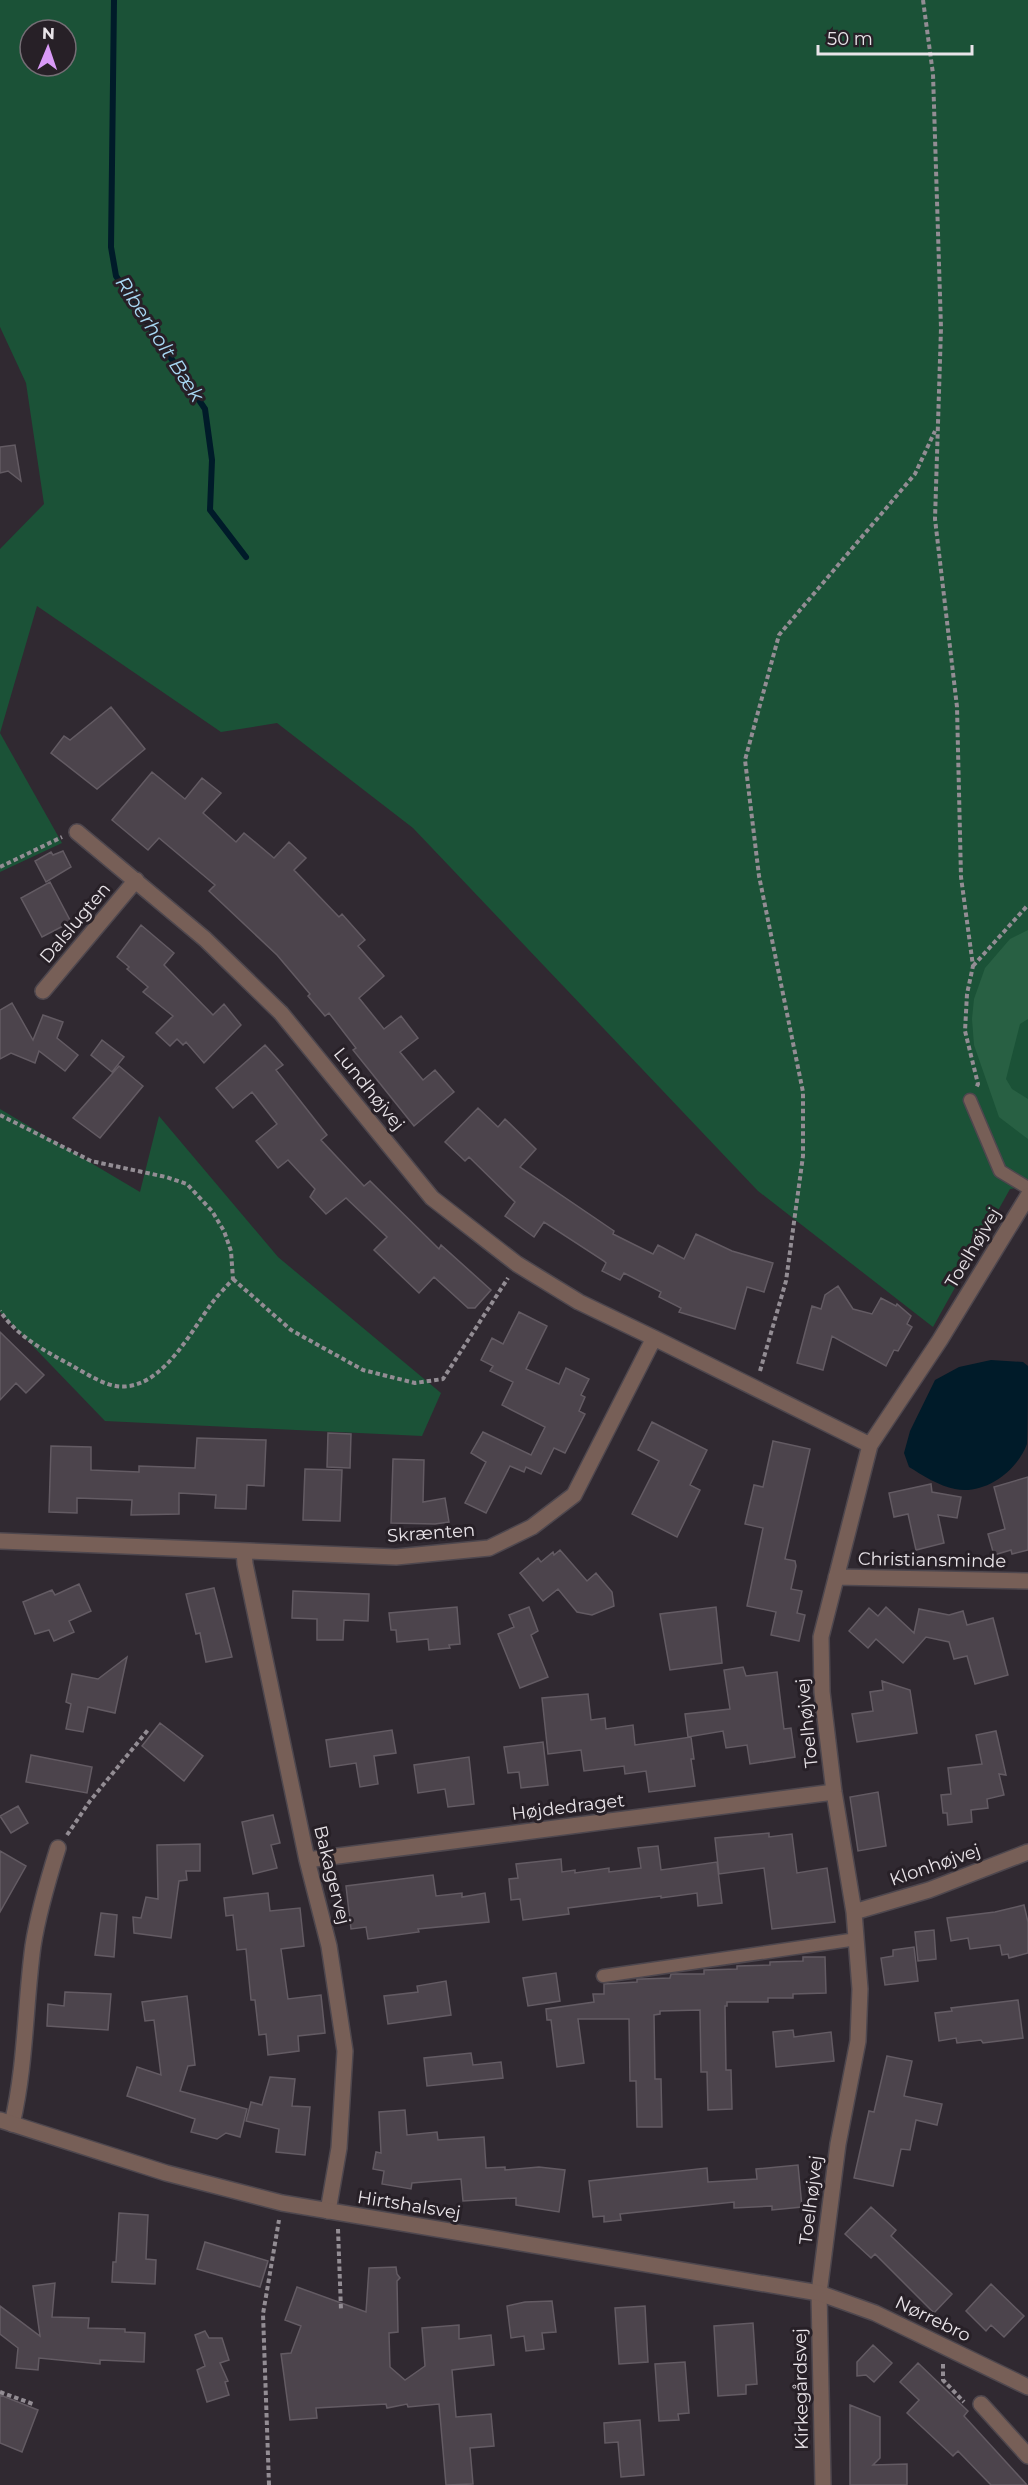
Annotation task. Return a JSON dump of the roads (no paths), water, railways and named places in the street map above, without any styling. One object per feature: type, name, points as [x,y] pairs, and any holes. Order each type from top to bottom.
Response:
[{"type":"street","name":"Lundhøjvej","points":[[77,832],[206,939],[281,1013],[432,1198],[517,1264],[579,1302],[654,1338]]},
{"type":"street","name":"Dalslugten","points":[[43,991],[136,880]]},
{"type":"street","name":"Toelhøjvej","points":[[819,2292],[838,2145],[858,2041],[860,1989],[854,1912],[834,1792],[822,1692],[821,1637],[870,1446],[940,1340],[1028,1196]]},
{"type":"street","points":[[654,1338],[870,1446]]},
{"type":"street","name":"Skrænten","points":[[0,1541],[396,1557],[489,1548],[523,1531],[574,1495],[654,1338]]},
{"type":"street","name":"Bakagervej","points":[[244,1551],[307,1860],[329,1946],[345,2051],[333,2212]]},
{"type":"street","name":"Christiansminde","points":[[836,1577],[1028,1581]]},
{"type":"street","name":"Højdedraget","points":[[307,1860],[834,1792]]},
{"type":"street","points":[[6,2122],[20,2090],[33,1946],[43,1896],[58,1848]]},
{"type":"street","name":"Klonhøjvej","points":[[854,1912],[929,1890],[1028,1852]]},
{"type":"street","name":"Hirtshalsvej","points":[[6,2122],[166,2173],[282,2202],[819,2292]]},
{"type":"street","name":"Nørrebro","points":[[819,2292],[874,2313],[1028,2387]]},
{"type":"street","name":"Kirkegårdsvej","points":[[819,2292],[823,2485]]},
{"type":"street","points":[[981,2404],[1028,2456]]},
{"type":"lane","points":[[970,1100],[1000,1171],[1028,1188]]},
{"type":"lane","points":[[603,1976],[856,1939]]},
{"type":"water","points":[[991,1360],[1023,1362],[1028,1366],[1027,1444],[1016,1463],[1008,1472],[988,1485],[966,1490],[943,1485],[909,1467],[904,1453],[910,1431],[935,1380],[959,1367]]},
{"type":"waterway","name":"Riberholt Bæk","points":[[114,0],[111,247],[116,276],[205,409],[212,460],[210,510],[246,557]]}]
